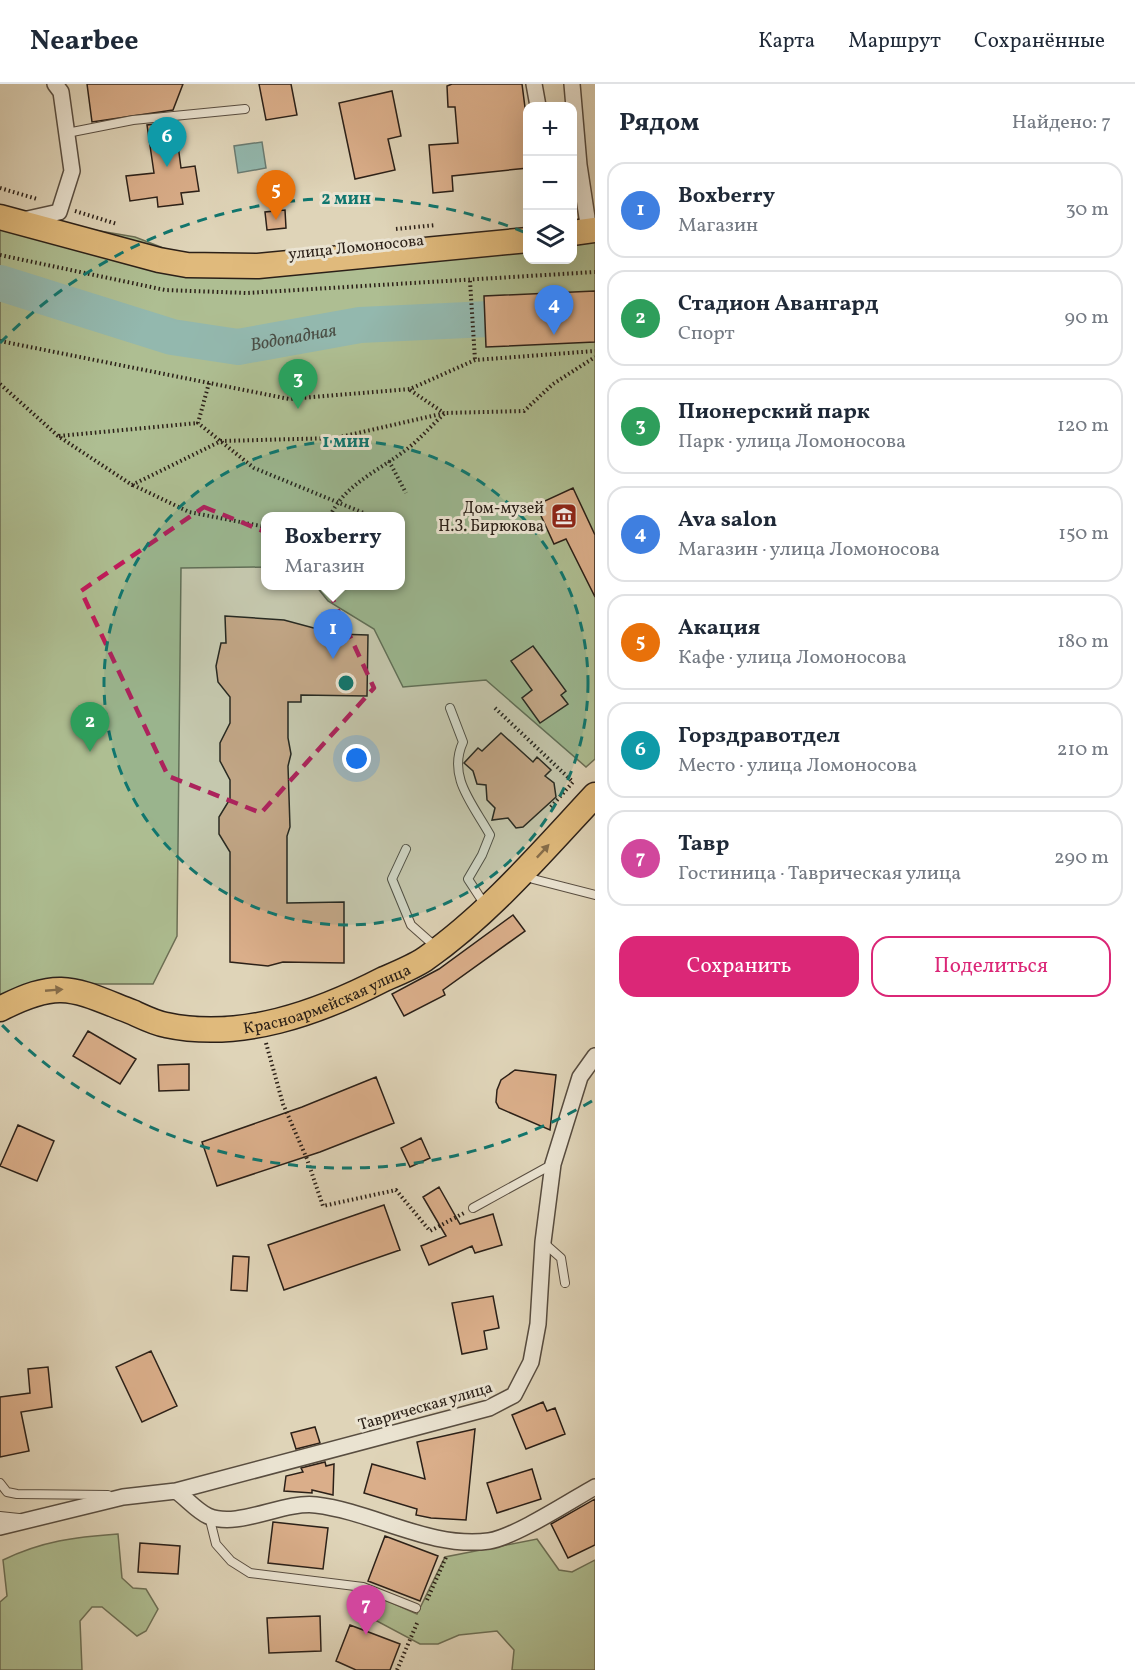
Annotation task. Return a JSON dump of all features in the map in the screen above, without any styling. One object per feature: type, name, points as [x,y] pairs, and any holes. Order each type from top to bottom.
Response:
[{"type":"main road","points":[[9,219],[159,260],[187,265],[258,266],[523,240]]},
{"type":"main road","name":"улица Ломоносова","points":[[9,219],[82,229],[184,256],[250,257],[523,230]]},
{"type":"main road","name":"Красноармейская улица","points":[[0,1009],[30,994],[60,988],[85,994],[165,1025],[202,1030],[260,1025],[284,1020],[342,1001],[422,961],[438,949],[525,871],[595,795]]},
{"type":"street","points":[[9,219],[59,212],[72,171],[61,92],[55,84]]},
{"type":"street","points":[[534,84],[537,102]]},
{"type":"street","points":[[572,84],[573,102]]},
{"type":"street","points":[[577,155],[585,227]]},
{"type":"street","name":"Таврическая улица","points":[[0,1527],[123,1497],[176,1491],[489,1408],[514,1395],[531,1362],[538,1324],[543,1242],[553,1164],[580,1077],[595,1056]]},
{"type":"street","points":[[176,1491],[209,1516],[228,1518],[297,1503],[318,1505],[382,1520],[437,1538],[463,1542],[492,1540],[534,1522],[595,1487]]},
{"type":"lane","points":[[67,132],[133,120],[245,109]]},
{"type":"lane","points":[[450,708],[463,742],[456,755],[457,775],[490,835],[468,879],[486,907]]},
{"type":"lane","points":[[406,849],[392,879],[411,925],[438,949]]},
{"type":"lane","points":[[525,871],[533,879],[595,895]]},
{"type":"lane","points":[[473,1208],[553,1164]]},
{"type":"lane","points":[[543,1242],[561,1257],[565,1283]]},
{"type":"lane","points":[[0,1484],[7,1492],[17,1494],[123,1497]]},
{"type":"lane","points":[[0,1516],[31,1519]]},
{"type":"lane","points":[[209,1516],[216,1544],[231,1561],[250,1573],[363,1587],[416,1608]]},
{"type":"path","points":[[100,219],[120,225]]},
{"type":"path","points":[[394,229],[438,224]]},
{"type":"path","points":[[470,281],[475,360]]},
{"type":"path","points":[[0,341],[289,399],[410,389],[475,360],[595,351]]},
{"type":"path","points":[[132,485],[221,441],[336,438],[445,413],[524,411],[553,384],[595,357]]},
{"type":"path","points":[[198,423],[210,383]]},
{"type":"path","points":[[0,384],[58,436],[132,485],[189,512],[261,526]]},
{"type":"path","points":[[410,389],[445,413]]},
{"type":"path","points":[[332,512],[336,504],[359,481],[407,449],[445,413]]},
{"type":"path","points":[[58,436],[198,423],[254,468],[359,512]]},
{"type":"path","points":[[389,461],[406,494]]},
{"type":"path","points":[[495,708],[573,782],[545,814]]},
{"type":"path","points":[[260,1025],[283,1104],[307,1158],[323,1206],[396,1190],[430,1231],[473,1208]]},
{"type":"highlighted area","points":[[204,507],[310,550],[374,688],[261,813],[168,776],[81,591]]},
{"type":"green space","points":[[0,214],[135,237],[184,256],[250,257],[523,236],[523,264],[577,264],[577,233],[595,232],[595,759],[586,767],[486,680],[403,687],[374,629],[328,601],[319,590],[405,590],[405,512],[261,512],[261,567],[181,568],[177,936],[153,984],[100,984],[44,980],[0,999]]},
{"type":"green space","points":[[118,1534],[122,1578],[133,1588],[146,1589],[158,1609],[146,1631],[137,1636],[102,1607],[92,1607],[80,1621],[82,1670],[0,1670],[0,1602],[7,1596],[3,1560],[31,1548],[59,1541]]},
{"type":"green space","points":[[537,1539],[559,1570],[572,1572],[595,1560],[595,1670],[512,1670],[514,1650],[497,1631],[459,1635],[438,1644],[420,1644],[358,1611],[352,1604],[356,1594],[367,1592],[417,1614],[445,1557]]},
{"type":"water","points":[[262,142],[266,168],[238,173],[234,146]]},
{"type":"building","points":[[87,84],[183,84],[173,110],[92,122]]},
{"type":"building","points":[[259,84],[291,84],[297,115],[266,120]]},
{"type":"building","points":[[452,84],[522,84],[524,102],[523,169],[452,176],[453,191],[433,193],[429,145],[458,143],[455,107],[448,107],[447,86]]},
{"type":"building","points":[[392,91],[401,136],[388,139],[395,170],[355,179],[339,103]]},
{"type":"building","points":[[175,122],[181,168],[195,166],[199,191],[181,193],[183,204],[158,207],[157,197],[130,201],[126,176],[154,173],[147,125]]},
{"type":"building","points":[[285,210],[286,228],[267,230],[265,212]]},
{"type":"building","points":[[595,291],[595,342],[486,347],[484,296]]},
{"type":"building","name":"Дом-музей Н.З. Бирюкова","points":[[573,488],[595,535],[595,597],[566,539],[554,544],[536,505]]},
{"type":"building","points":[[225,616],[284,620],[336,634],[368,635],[367,696],[301,695],[301,702],[288,702],[288,738],[291,754],[288,766],[290,827],[287,836],[287,903],[344,902],[344,963],[283,962],[268,966],[230,962],[230,852],[219,834],[219,817],[230,799],[230,780],[220,761],[220,743],[230,723],[230,697],[218,682],[216,666],[221,643],[226,643]]},
{"type":"building","points":[[533,646],[566,691],[561,695],[568,704],[540,723],[522,698],[532,690],[511,661]]},
{"type":"building","points":[[501,733],[533,762],[537,757],[551,770],[545,776],[554,783],[556,797],[523,827],[516,828],[508,818],[492,820],[495,808],[487,800],[486,785],[477,784],[473,771],[464,763],[478,748],[482,751]]},
{"type":"building","points":[[513,915],[525,931],[443,990],[445,995],[404,1016],[392,994],[439,969]]},
{"type":"building","points":[[88,1031],[136,1059],[120,1084],[73,1056]]},
{"type":"building","points":[[189,1064],[189,1090],[159,1091],[158,1065]]},
{"type":"building","points":[[515,1070],[556,1075],[550,1130],[499,1108],[496,1102],[501,1080]]},
{"type":"building","points":[[376,1077],[394,1123],[320,1152],[217,1186],[202,1142],[302,1107]]},
{"type":"building","points":[[18,1125],[54,1141],[37,1181],[0,1166]]},
{"type":"building","points":[[421,1138],[430,1158],[410,1167],[401,1148]]},
{"type":"building","points":[[439,1187],[460,1224],[493,1214],[502,1245],[475,1253],[472,1246],[429,1265],[421,1246],[446,1236],[423,1197]]},
{"type":"building","points":[[384,1205],[400,1250],[284,1290],[268,1245]]},
{"type":"building","points":[[233,1256],[249,1257],[247,1291],[231,1290]]},
{"type":"building","points":[[493,1296],[499,1328],[484,1331],[487,1349],[462,1354],[452,1303]]},
{"type":"building","points":[[151,1351],[177,1406],[142,1422],[116,1367]]},
{"type":"building","points":[[48,1367],[52,1407],[21,1412],[29,1451],[0,1457],[0,1397],[30,1393],[28,1369]]},
{"type":"building","points":[[543,1402],[547,1411],[555,1408],[565,1434],[526,1449],[512,1415]]},
{"type":"building","points":[[315,1427],[320,1443],[296,1449],[291,1433]]},
{"type":"building","points":[[475,1429],[466,1520],[416,1515],[417,1509],[364,1493],[372,1464],[425,1479],[417,1442]]},
{"type":"building","points":[[325,1462],[326,1466],[334,1464],[333,1495],[312,1490],[312,1493],[284,1491],[286,1476],[303,1472],[301,1468]]},
{"type":"building","points":[[532,1469],[541,1499],[497,1513],[487,1483]]},
{"type":"building","points":[[595,1499],[595,1545],[568,1558],[551,1524]]},
{"type":"building","points":[[273,1522],[328,1528],[323,1569],[268,1563]]},
{"type":"building","points":[[385,1536],[438,1556],[420,1601],[368,1581]]},
{"type":"building","points":[[140,1543],[180,1546],[178,1574],[138,1572]]},
{"type":"building","points":[[320,1616],[321,1651],[269,1653],[267,1618]]},
{"type":"building","points":[[350,1625],[400,1644],[390,1670],[356,1670],[336,1661]]},
{"type":"waterway","name":"Водопадная","points":[[0,283],[172,337],[238,347],[360,325],[534,317]]},
{"type":"place","name":"Горздравотдел","points":[[167,167]]},
{"type":"place","name":"Акация","points":[[276,220]]},
{"type":"place","name":"Ava salon","points":[[554,335]]},
{"type":"place","name":"Пионерский парк","points":[[298,409]]},
{"type":"place","name":"Дом-музей Н.З. Бирюкова","points":[[564,516]]},
{"type":"place","name":"Boxberry","points":[[333,659]]},
{"type":"place","name":"Стадион Авангард","points":[[90,752]]},
{"type":"place","name":"Тавр","points":[[366,1635]]}]
